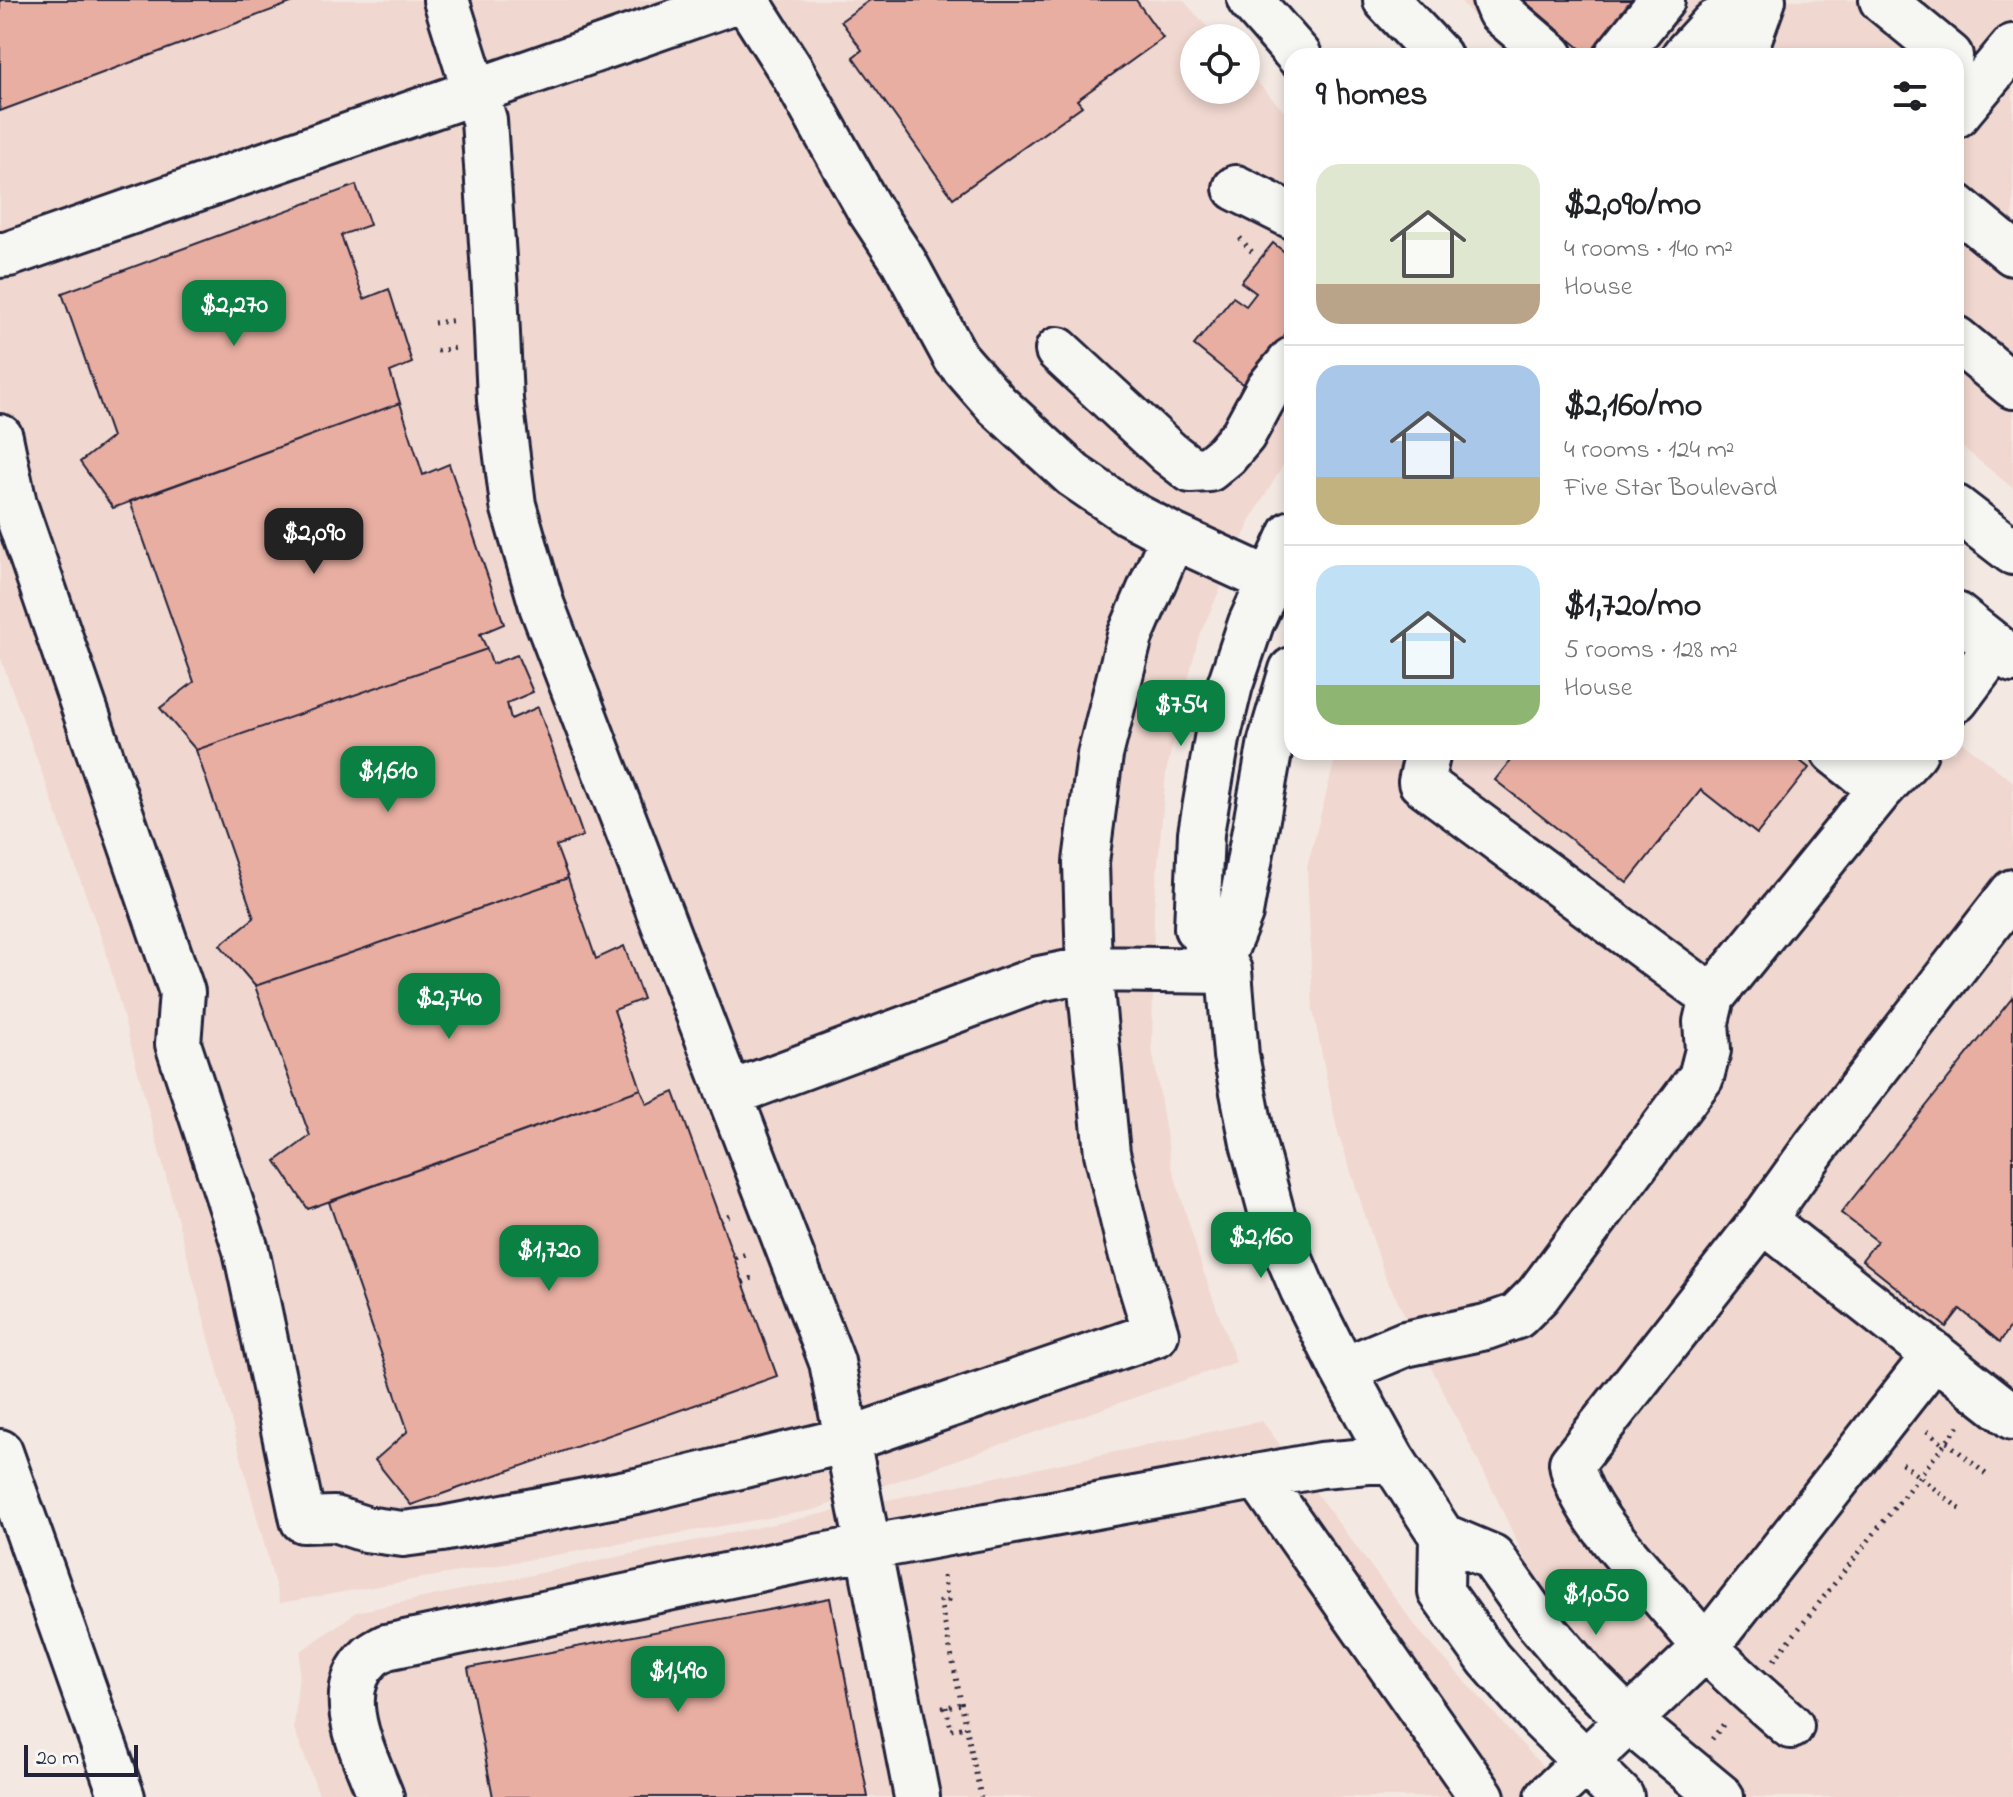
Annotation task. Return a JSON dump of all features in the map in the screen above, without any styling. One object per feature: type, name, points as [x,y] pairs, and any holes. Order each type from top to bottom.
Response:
[{"type":"main road","points":[[446,0],[484,120],[500,400],[513,505],[542,606],[832,1362],[917,1797]]},
{"type":"main road","points":[[0,255],[738,0]]},
{"type":"main road","points":[[746,0],[792,72],[869,209],[904,262],[956,358],[997,405],[1073,475],[1127,512],[1271,581]]},
{"type":"main road","points":[[1250,0],[1292,48]]},
{"type":"main road","points":[[1386,0],[1431,48]]},
{"type":"main road","points":[[1495,0],[1500,12],[1542,48]]},
{"type":"main road","points":[[1623,48],[1662,0]]},
{"type":"main road","points":[[1691,48],[1714,23],[1762,0]]},
{"type":"main road","points":[[1746,48],[1762,0]]},
{"type":"main road","points":[[1882,0],[1930,48]]},
{"type":"main road","points":[[1964,77],[2013,47]]},
{"type":"main road","points":[[1236,188],[1284,212]]},
{"type":"main road","points":[[1964,223],[2013,253]]},
{"type":"main road","points":[[1964,346],[2013,386]]},
{"type":"main road","points":[[1058,350],[1191,470],[1209,469],[1226,455],[1243,435],[1268,389],[1284,370]]},
{"type":"main road","points":[[0,437],[14,504],[182,992],[178,1044],[246,1250],[303,1520],[334,1519],[365,1529],[403,1534],[641,1490],[847,1440],[1156,1334],[1130,1249],[1107,1153],[1089,969],[1086,862],[1100,755],[1130,636],[1173,536]]},
{"type":"main road","points":[[1964,514],[2013,552]]},
{"type":"main road","points":[[1225,965],[1197,928],[1201,833],[1230,685],[1251,623],[1284,551]]},
{"type":"main road","points":[[1964,622],[2004,654],[1964,692]]},
{"type":"main road","points":[[1284,697],[1271,741],[1240,913],[1225,965],[1236,1056],[1253,1143],[1274,1222],[1303,1290],[1343,1370],[1392,1459],[1442,1536],[1441,1592],[1489,1659],[1540,1717],[1621,1797]]},
{"type":"main road","points":[[1426,760],[1421,782],[1712,997]]},
{"type":"main road","points":[[1844,760],[1881,789]]},
{"type":"main road","points":[[1343,1370],[1405,1344],[1486,1327],[1517,1316],[1538,1295],[1701,1077],[1708,1050],[1706,1022],[1712,997],[1908,760]]},
{"type":"main road","points":[[1791,1726],[1706,1647],[1636,1566],[1590,1508],[1574,1477],[1572,1463],[1763,1220],[1816,1146],[2013,892]]},
{"type":"main road","points":[[730,1094],[1039,979],[1089,969],[1225,965]]},
{"type":"main road","points":[[1763,1220],[1999,1405]]},
{"type":"main road","points":[[1548,1797],[1706,1647],[1935,1355]]},
{"type":"main road","points":[[0,1452],[122,1797]]},
{"type":"main road","points":[[381,1797],[353,1722],[350,1698],[356,1677],[369,1658],[386,1647],[811,1558],[1321,1465],[1392,1459]]},
{"type":"main road","points":[[1259,1478],[1482,1797]]},
{"type":"main road","points":[[1442,1536],[1492,1557],[1537,1621],[1583,1675],[1628,1720],[1721,1797]]},
{"type":"path","points":[[1706,1746],[1947,1442],[1999,1405]]},
{"type":"path","points":[[1870,1438],[1960,1509]]},
{"type":"path","points":[[1947,1442],[1987,1475]]},
{"type":"path","points":[[935,1536],[948,1600],[940,1601],[981,1797]]},
{"type":"path","points":[[946,1707],[951,1730],[966,1727]]},
{"type":"shaded area","points":[[0,0],[1183,0],[1204,24],[1180,24],[1180,104],[1260,104],[1260,85],[1284,111],[1284,463],[1251,519],[1198,639],[1166,772],[1154,907],[1152,1048],[1171,1164],[1203,1271],[1236,1362],[813,1510],[280,1603],[105,948],[0,656]]},
{"type":"shaded area","points":[[1460,0],[2013,0],[2013,488],[1964,448],[1964,48],[1500,48]]},
{"type":"shaded area","points":[[1964,743],[2013,782],[2013,1797],[1743,1797],[1682,1749],[1547,1606],[1488,1480],[1385,1276],[1337,1129],[1313,1010],[1307,868],[1335,760],[1964,760]]},
{"type":"shaded area","points":[[1262,1421],[1420,1632],[1570,1797],[320,1797],[294,1728],[301,1651],[357,1612]]},
{"type":"building","points":[[0,0],[299,0],[0,111]]},
{"type":"building","points":[[870,0],[1136,0],[1163,38],[1077,100],[1082,106],[953,198],[853,57],[862,50],[841,21]]},
{"type":"building","points":[[1523,0],[1640,0],[1599,48],[1580,48]]},
{"type":"building","points":[[356,185],[370,225],[341,235],[364,299],[389,289],[412,363],[390,372],[400,403],[113,508],[80,462],[112,437],[62,293]]},
{"type":"building","points":[[1273,243],[1284,252],[1284,354],[1256,395],[1194,345],[1233,297],[1246,306],[1256,293],[1241,282]]},
{"type":"building","points":[[400,403],[423,475],[449,464],[504,624],[480,634],[487,649],[196,750],[160,708],[194,682],[130,501]]},
{"type":"building","points":[[487,649],[492,664],[517,655],[533,692],[507,703],[511,719],[538,707],[583,836],[556,846],[568,878],[255,986],[220,945],[254,918],[196,750]]},
{"type":"building","points":[[1511,760],[1799,760],[1809,768],[1757,834],[1701,790],[1627,883],[1495,780]]},
{"type":"building","points":[[568,878],[596,959],[624,946],[643,999],[614,1010],[641,1089],[308,1209],[276,1161],[310,1136],[255,986]]},
{"type":"building","points":[[2013,997],[2013,1323],[2000,1342],[1960,1309],[1946,1327],[1862,1260],[1877,1241],[1841,1213]]},
{"type":"building","points":[[641,1089],[647,1104],[674,1092],[777,1376],[411,1505],[375,1460],[408,1431],[329,1202]]},
{"type":"building","points":[[830,1598],[868,1797],[493,1797],[468,1668]]}]
